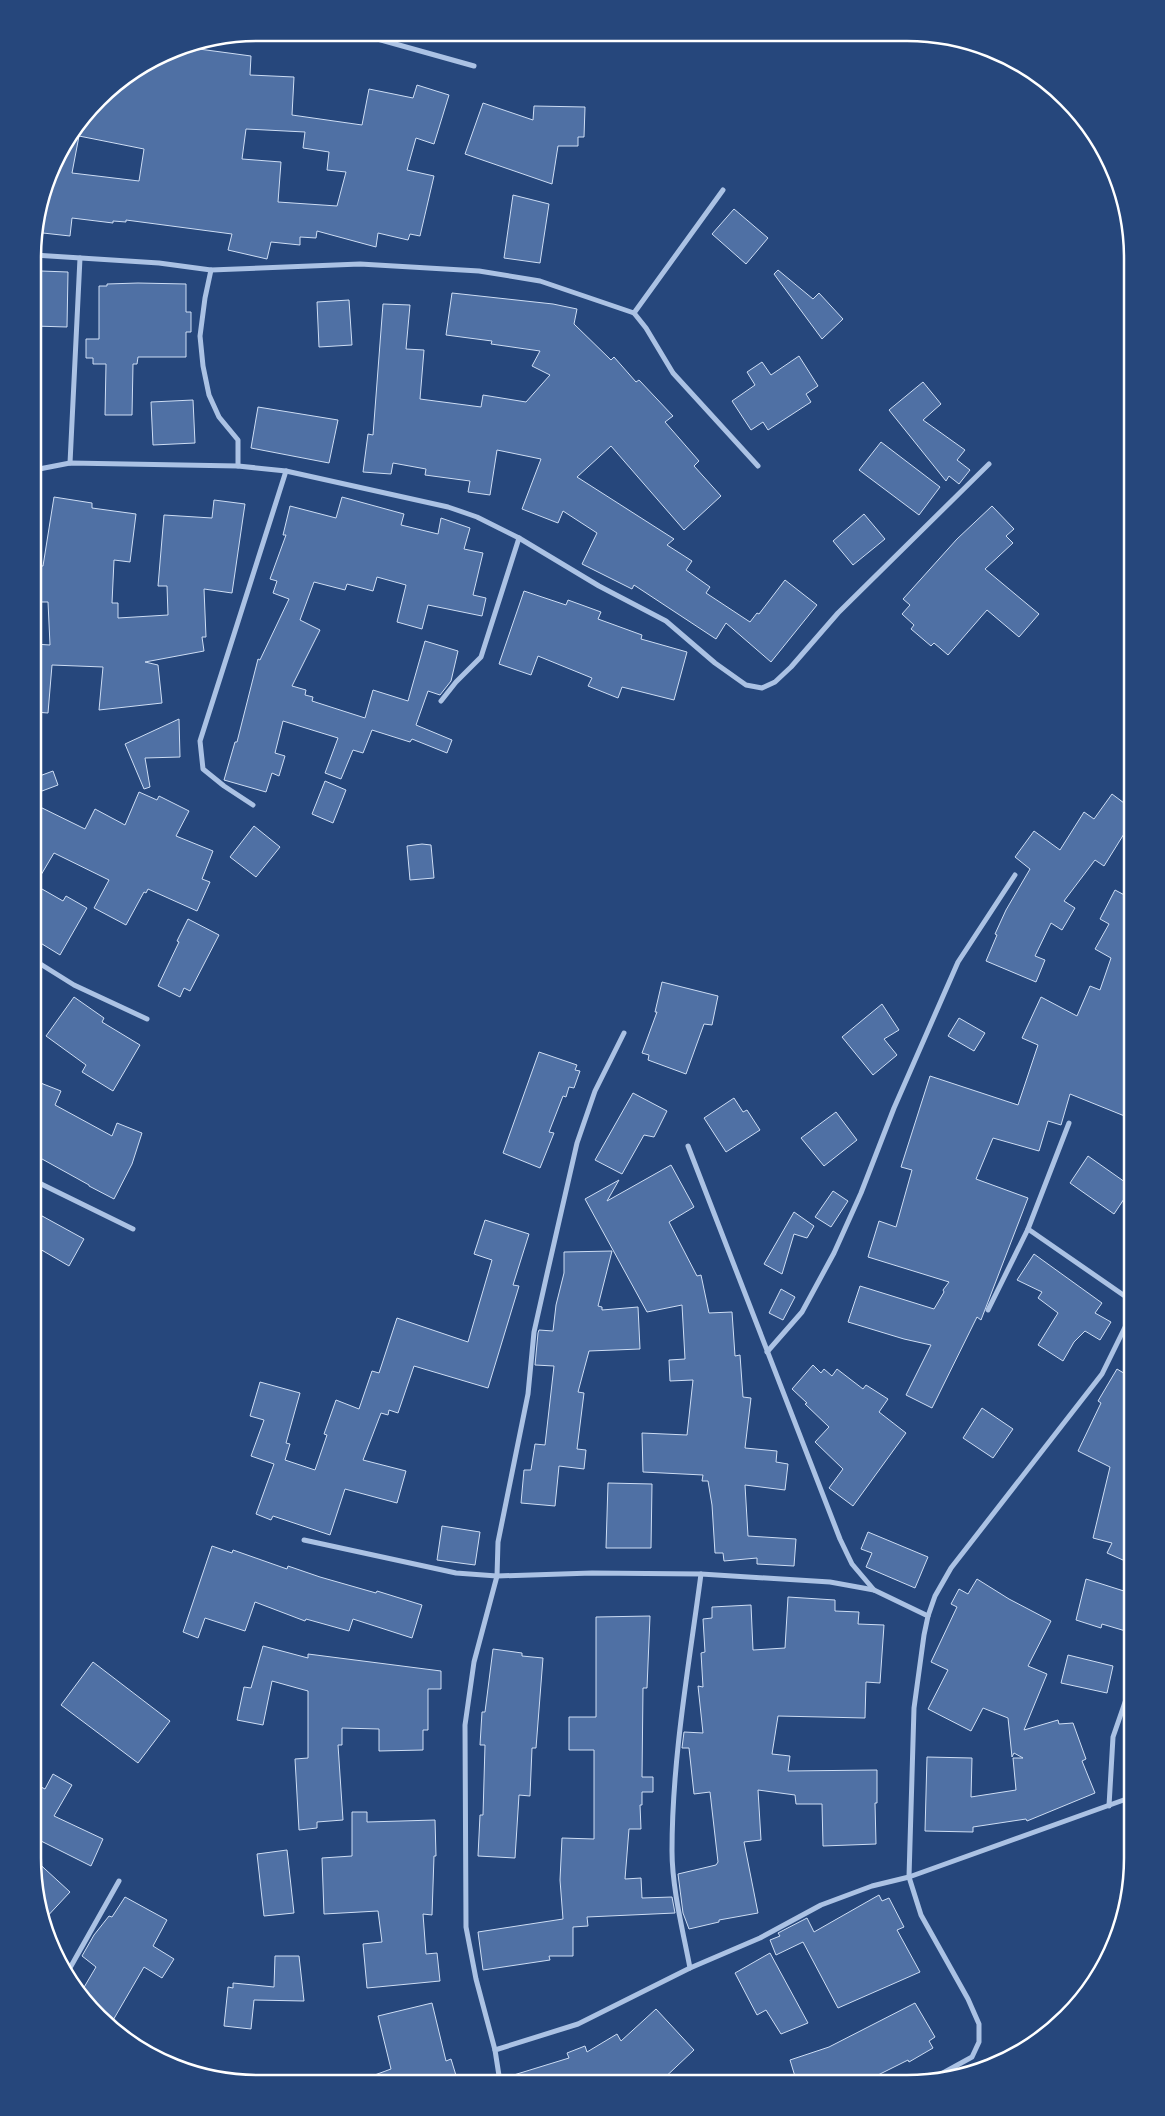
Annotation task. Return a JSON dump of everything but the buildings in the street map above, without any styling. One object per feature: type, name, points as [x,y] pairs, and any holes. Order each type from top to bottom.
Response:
[{"type":"street","points":[[385,41],[474,66]]},
{"type":"street","points":[[634,312],[723,190]]},
{"type":"street","points":[[41,255],[159,263],[211,270],[360,264],[479,271],[540,281],[634,312],[673,373],[758,466]]},
{"type":"street","points":[[70,464],[80,258]]},
{"type":"street","points":[[211,270],[204,298],[200,336],[203,366],[209,395],[219,417],[238,440],[240,454],[238,466]]},
{"type":"street","points":[[41,469],[70,464],[238,466],[286,471],[448,506],[477,517],[519,538],[599,586],[666,621],[715,663],[746,685],[762,688],[775,682],[791,667],[838,613],[989,464]]},
{"type":"street","points":[[253,804],[224,786],[203,769],[200,741],[286,471]]},
{"type":"street","points":[[441,701],[456,682],[481,657],[519,538]]},
{"type":"street","points":[[767,1352],[802,1312],[834,1253],[894,1108],[958,962],[1015,875]]},
{"type":"street","points":[[41,964],[74,985],[147,1019]]},
{"type":"street","points":[[499,2075],[495,2050],[476,1979],[466,1927],[465,1725],[474,1662],[497,1576],[498,1542],[528,1394],[534,1332],[577,1143],[595,1091],[624,1033]]},
{"type":"street","points":[[988,1310],[1028,1229],[1069,1123]]},
{"type":"street","points":[[688,1146],[840,1539],[852,1564],[874,1590]]},
{"type":"street","points":[[41,1184],[134,1229]]},
{"type":"street","points":[[1028,1229],[1124,1295]]},
{"type":"street","points":[[946,2072],[972,2057],[979,2042],[979,2024],[968,1999],[921,1915],[910,1878],[914,1708],[928,1616],[935,1596],[951,1568],[1102,1374],[1124,1329]]},
{"type":"street","points":[[304,1540],[456,1573],[497,1576],[592,1573],[701,1574],[830,1582],[874,1590],[928,1616]]},
{"type":"street","points":[[690,1968],[680,1917],[672,1852],[678,1750],[701,1574]]},
{"type":"street","points":[[1109,1806],[1113,1737],[1124,1705]]},
{"type":"street","points":[[495,2050],[578,2024],[690,1968],[760,1938],[821,1905],[872,1886],[910,1878],[1124,1800]]},
{"type":"street","points":[[71,1967],[119,1880]]}]
